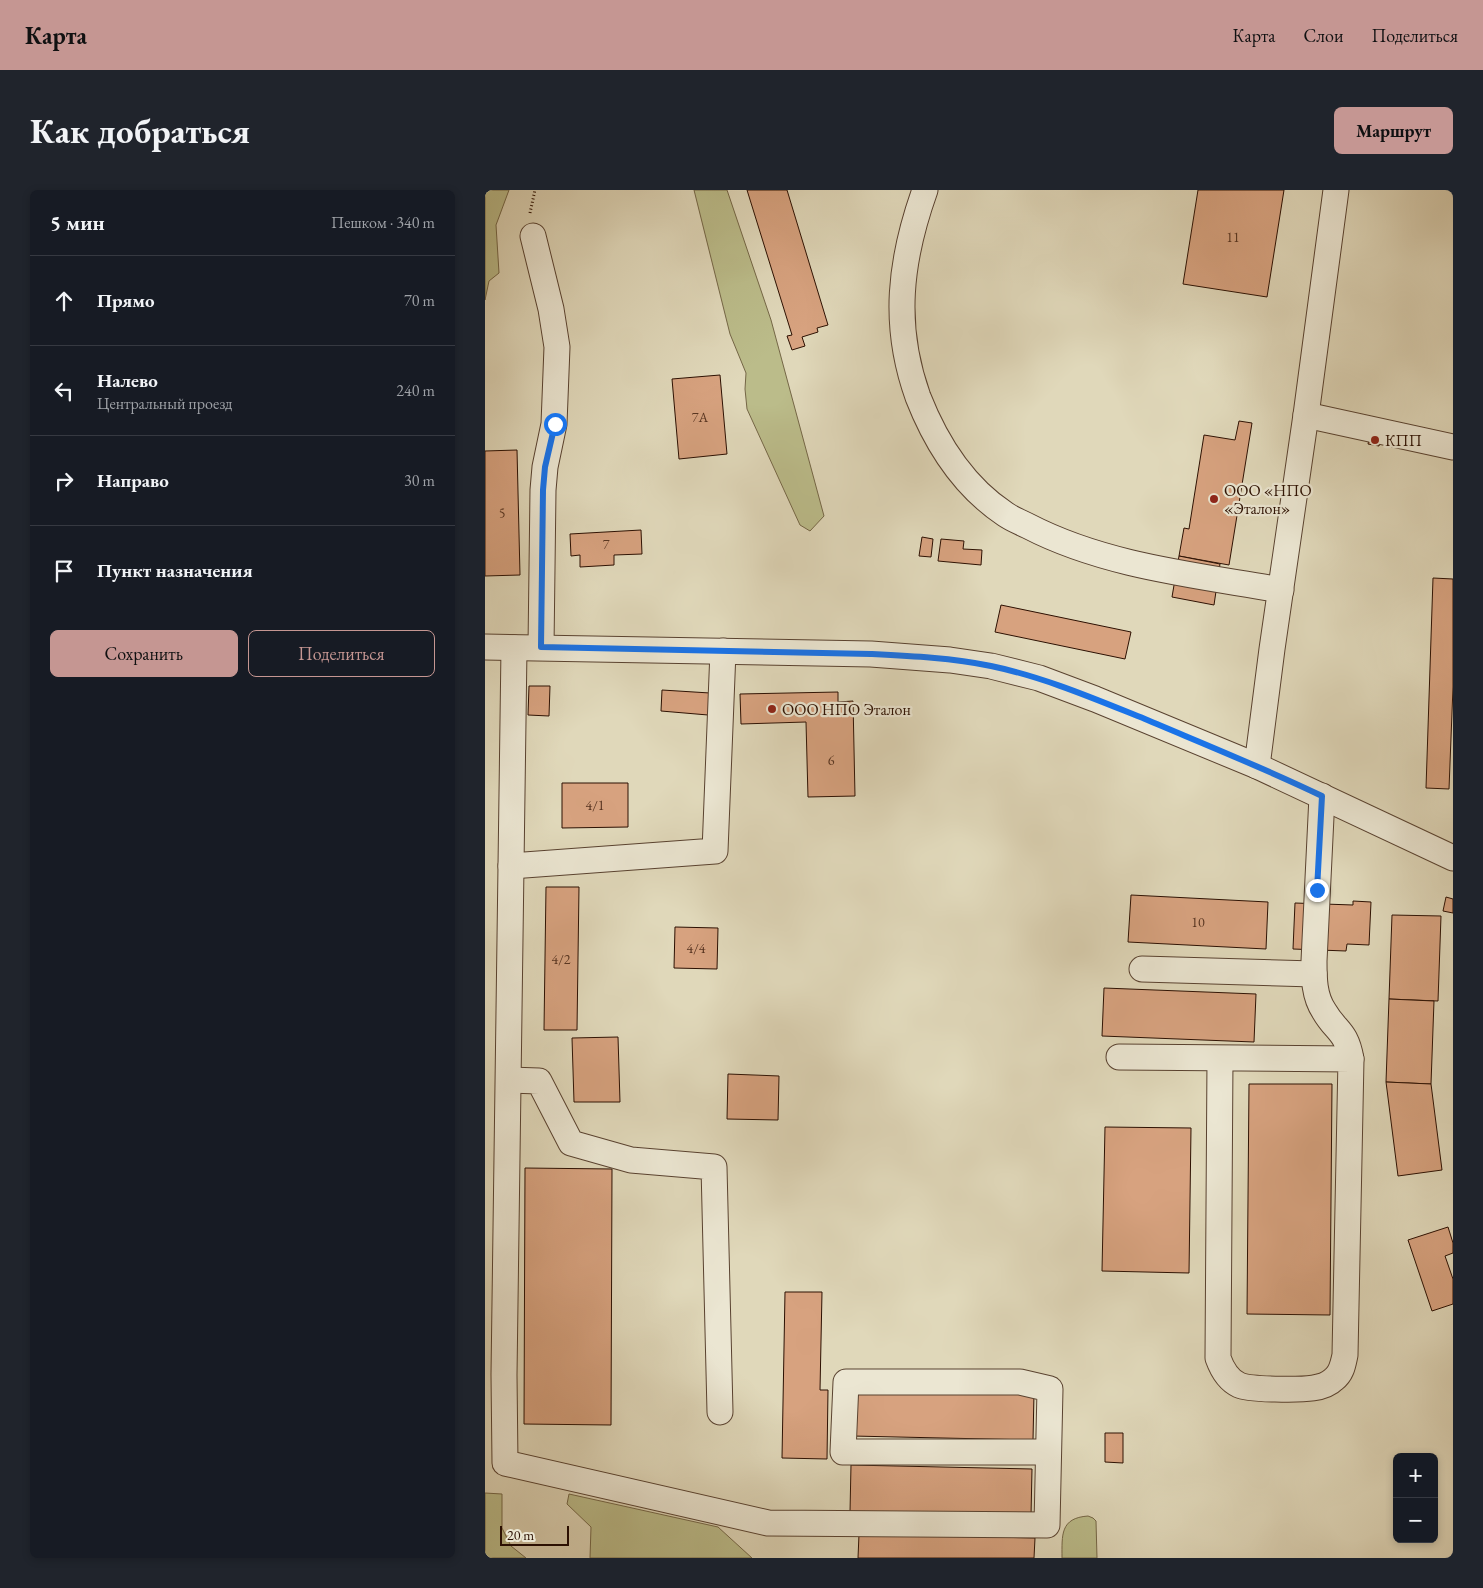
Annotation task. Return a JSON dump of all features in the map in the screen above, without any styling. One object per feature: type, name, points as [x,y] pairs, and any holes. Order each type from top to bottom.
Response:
[{"type":"street","points":[[925,190],[909,238],[905,262],[901,316],[904,342],[911,376],[923,408],[943,448],[961,475],[1005,514],[1069,545],[1151,567],[1281,590]]},
{"type":"street","points":[[1257,766],[1307,415],[1336,190]]},
{"type":"street","points":[[533,236],[551,309],[557,347],[555,424],[545,467],[543,490],[541,647]]},
{"type":"street","points":[[1307,415],[1453,446]]},
{"type":"street","points":[[485,647],[871,654],[923,657],[991,666],[1039,678],[1095,699],[1257,766],[1453,858]]},
{"type":"street","points":[[514,648],[504,1375],[495,1421],[505,1463],[768,1523],[1047,1525],[1050,1389],[1020,1382],[845,1382],[843,1452],[1048,1452]]},
{"type":"street","points":[[511,866],[715,851],[723,651]]},
{"type":"street","points":[[1220,1059],[1218,1358],[1229,1378],[1239,1385],[1255,1388],[1312,1388],[1324,1385],[1334,1380],[1342,1370],[1345,1355],[1351,1059],[1349,1044],[1343,1034],[1324,1013],[1318,1001],[1314,974],[1322,796]]},
{"type":"street","points":[[1142,969],[1314,974]]},
{"type":"street","points":[[1119,1057],[1351,1059]]},
{"type":"street","points":[[509,1080],[539,1081],[571,1143],[631,1160],[714,1167],[720,1412]]},
{"type":"green space","points":[[485,190],[509,190],[496,225],[499,273],[489,281],[485,300]]},
{"type":"green space","points":[[694,190],[727,190],[771,320],[824,516],[810,531],[800,525],[747,409],[746,373],[730,334]]},
{"type":"green space","points":[[485,1493],[502,1494],[502,1528],[511,1546],[526,1558],[485,1558]]},
{"type":"green space","points":[[569,1494],[718,1527],[752,1558],[590,1558],[591,1527],[567,1504]]},
{"type":"green space","points":[[1088,1516],[1096,1521],[1097,1558],[1062,1558],[1063,1535],[1067,1524],[1079,1517]]},
{"type":"building","points":[[747,190],[787,190],[828,325],[817,328],[818,332],[802,337],[805,346],[792,350],[787,336],[792,335]]},
{"type":"building","points":[[1198,190],[1284,190],[1267,297],[1183,284]]},
{"type":"building","points":[[720,375],[727,454],[679,459],[672,379]]},
{"type":"building","points":[[1239,421],[1252,423],[1229,565],[1179,556],[1184,528],[1189,529],[1204,435],[1235,440]]},
{"type":"building","name":"КПП","points":[[1370,435],[1381,437],[1379,446],[1368,444]]},
{"type":"building","points":[[517,450],[520,575],[485,576],[485,451]]},
{"type":"building","points":[[641,530],[642,554],[614,555],[614,565],[580,567],[580,555],[571,556],[570,534]]},
{"type":"building","points":[[922,537],[933,539],[931,557],[919,556]]},
{"type":"building","points":[[941,539],[964,541],[963,549],[982,550],[981,565],[938,561]]},
{"type":"building","points":[[1179,556],[1220,564],[1214,605],[1172,597]]},
{"type":"building","points":[[1433,578],[1453,579],[1453,687],[1449,789],[1426,788]]},
{"type":"building","points":[[1001,605],[1131,632],[1125,659],[995,632]]},
{"type":"building","points":[[529,686],[550,686],[549,716],[528,715]]},
{"type":"building","points":[[662,690],[710,693],[708,715],[661,711]]},
{"type":"building","points":[[838,692],[838,702],[853,701],[855,796],[808,797],[806,722],[741,724],[740,694]]},
{"type":"building","points":[[562,783],[628,783],[628,827],[562,828]]},
{"type":"building","points":[[546,887],[579,887],[577,1030],[544,1030]]},
{"type":"building","points":[[1131,895],[1268,902],[1266,949],[1128,942]]},
{"type":"building","points":[[1446,897],[1453,899],[1453,913],[1443,911]]},
{"type":"building","points":[[1353,901],[1371,902],[1369,945],[1347,944],[1346,951],[1293,949],[1295,903],[1353,905]]},
{"type":"building","points":[[1392,915],[1441,916],[1438,1001],[1389,999]]},
{"type":"building","points":[[675,927],[718,928],[717,969],[674,968]]},
{"type":"building","points":[[1104,988],[1256,994],[1254,1042],[1102,1036]]},
{"type":"building","points":[[1389,999],[1434,1001],[1431,1084],[1386,1082]]},
{"type":"building","points":[[618,1037],[620,1102],[574,1102],[572,1038]]},
{"type":"building","points":[[728,1074],[779,1076],[778,1120],[727,1119]]},
{"type":"building","points":[[1386,1082],[1431,1084],[1442,1170],[1398,1176]]},
{"type":"building","points":[[1249,1084],[1332,1084],[1330,1315],[1247,1314]]},
{"type":"building","points":[[1105,1127],[1191,1128],[1189,1273],[1102,1271]]},
{"type":"building","points":[[525,1168],[612,1169],[611,1425],[524,1424]]},
{"type":"building","points":[[1448,1227],[1453,1243],[1453,1253],[1445,1256],[1453,1279],[1453,1304],[1432,1311],[1408,1240]]},
{"type":"building","points":[[785,1292],[822,1292],[820,1390],[828,1390],[827,1459],[782,1458]]},
{"type":"building","points":[[853,1389],[1034,1393],[1033,1440],[852,1436]]},
{"type":"building","points":[[1105,1433],[1123,1433],[1123,1463],[1105,1462]]},
{"type":"building","points":[[851,1465],[1032,1469],[1031,1516],[850,1512]]},
{"type":"building","points":[[859,1534],[1035,1538],[1034,1558],[858,1558]]},
{"type":"place","name":"КПП","points":[[1375,440]]},
{"type":"place","name":"ООО «НПО «Эталон»","points":[[1214,499]]},
{"type":"place","name":"ООО НПО Эталон","points":[[772,709]]},
{"type":"route","points":[[555,424],[545,467],[543,490],[541,647],[914,656],[991,666],[1039,678],[1194,739],[1322,796],[1317,890]]}]
